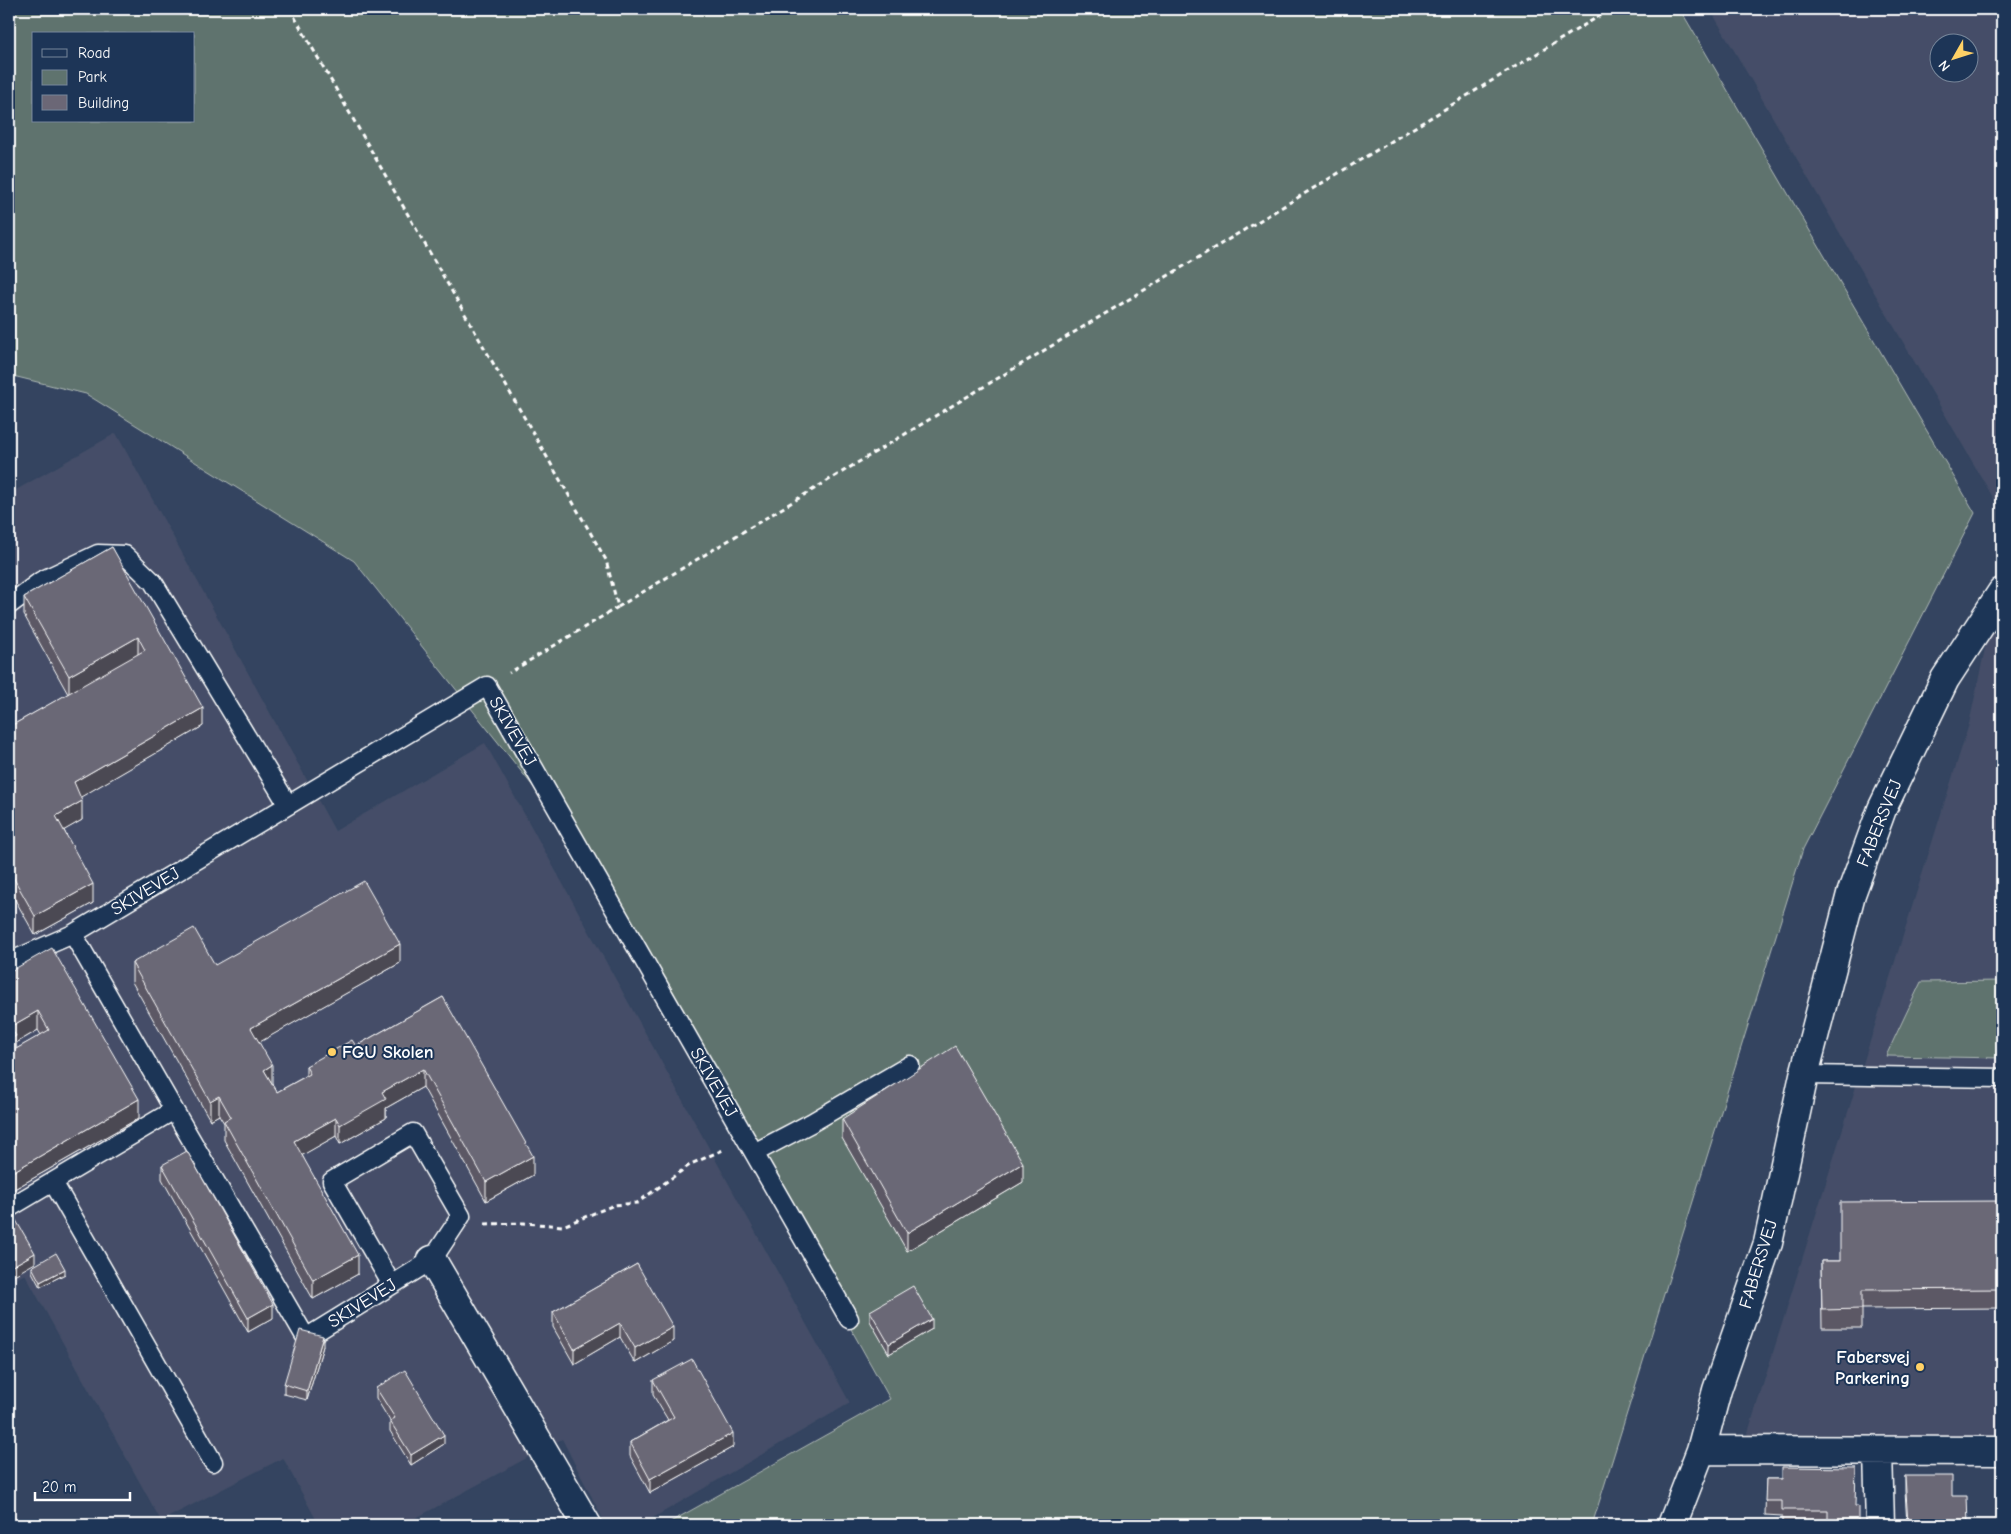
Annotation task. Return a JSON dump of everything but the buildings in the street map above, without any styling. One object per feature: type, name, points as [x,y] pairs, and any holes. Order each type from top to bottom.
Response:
[{"type":"street","name":"FABERSVEJ","points":[[1672,1525],[1701,1450],[1717,1390],[1768,1243],[1804,1075],[1851,894],[1882,809],[1945,679],[2002,592]]},
{"type":"street","points":[[432,1260],[587,1525]]},
{"type":"street","points":[[1701,1450],[2002,1451]]},
{"type":"street","points":[[1878,1451],[1880,1525]]},
{"type":"lane","points":[[9,604],[41,581],[98,554],[125,555],[153,582],[288,805]]},
{"type":"lane","name":"SKIVEVEJ","points":[[432,1260],[306,1338],[73,934],[487,686],[849,1319]]},
{"type":"lane","points":[[9,962],[73,934]]},
{"type":"lane","points":[[750,1146],[810,1123],[910,1064]]},
{"type":"lane","points":[[1804,1075],[2002,1078]]},
{"type":"lane","points":[[9,1208],[174,1110]]},
{"type":"lane","points":[[392,1284],[332,1181],[413,1133],[461,1216],[432,1260]]},
{"type":"lane","points":[[53,1182],[213,1462]]},
{"type":"path","points":[[290,9],[606,560],[618,607]]},
{"type":"path","points":[[487,686],[1611,9]]},
{"type":"path","points":[[456,1225],[524,1223],[562,1226],[614,1205],[637,1203],[691,1164],[750,1146]]},
{"type":"shaded area","points":[[1710,9],[2002,9],[2002,513]]},
{"type":"shaded area","name":"FGU Skolen","points":[[116,433],[335,831],[485,743],[850,1403],[641,1525],[606,1525],[562,1439],[403,1525],[319,1525],[283,1458],[161,1521],[25,1274],[9,1283],[9,494]]},
{"type":"shaded area","points":[[2002,568],[2002,1437],[1746,1439],[1969,724]]},
{"type":"green space","points":[[9,9],[1680,9],[1975,513],[1803,849],[1592,1525],[665,1525],[890,1399],[586,853],[354,561],[86,394],[9,375]]},
{"type":"green space","points":[[2002,981],[2002,1058],[1886,1056],[1921,982]]},
{"type":"place","name":"FGU Skolen","points":[[332,1052]]},
{"type":"place","name":"Fabersvej Parkering","points":[[1920,1367]]}]
